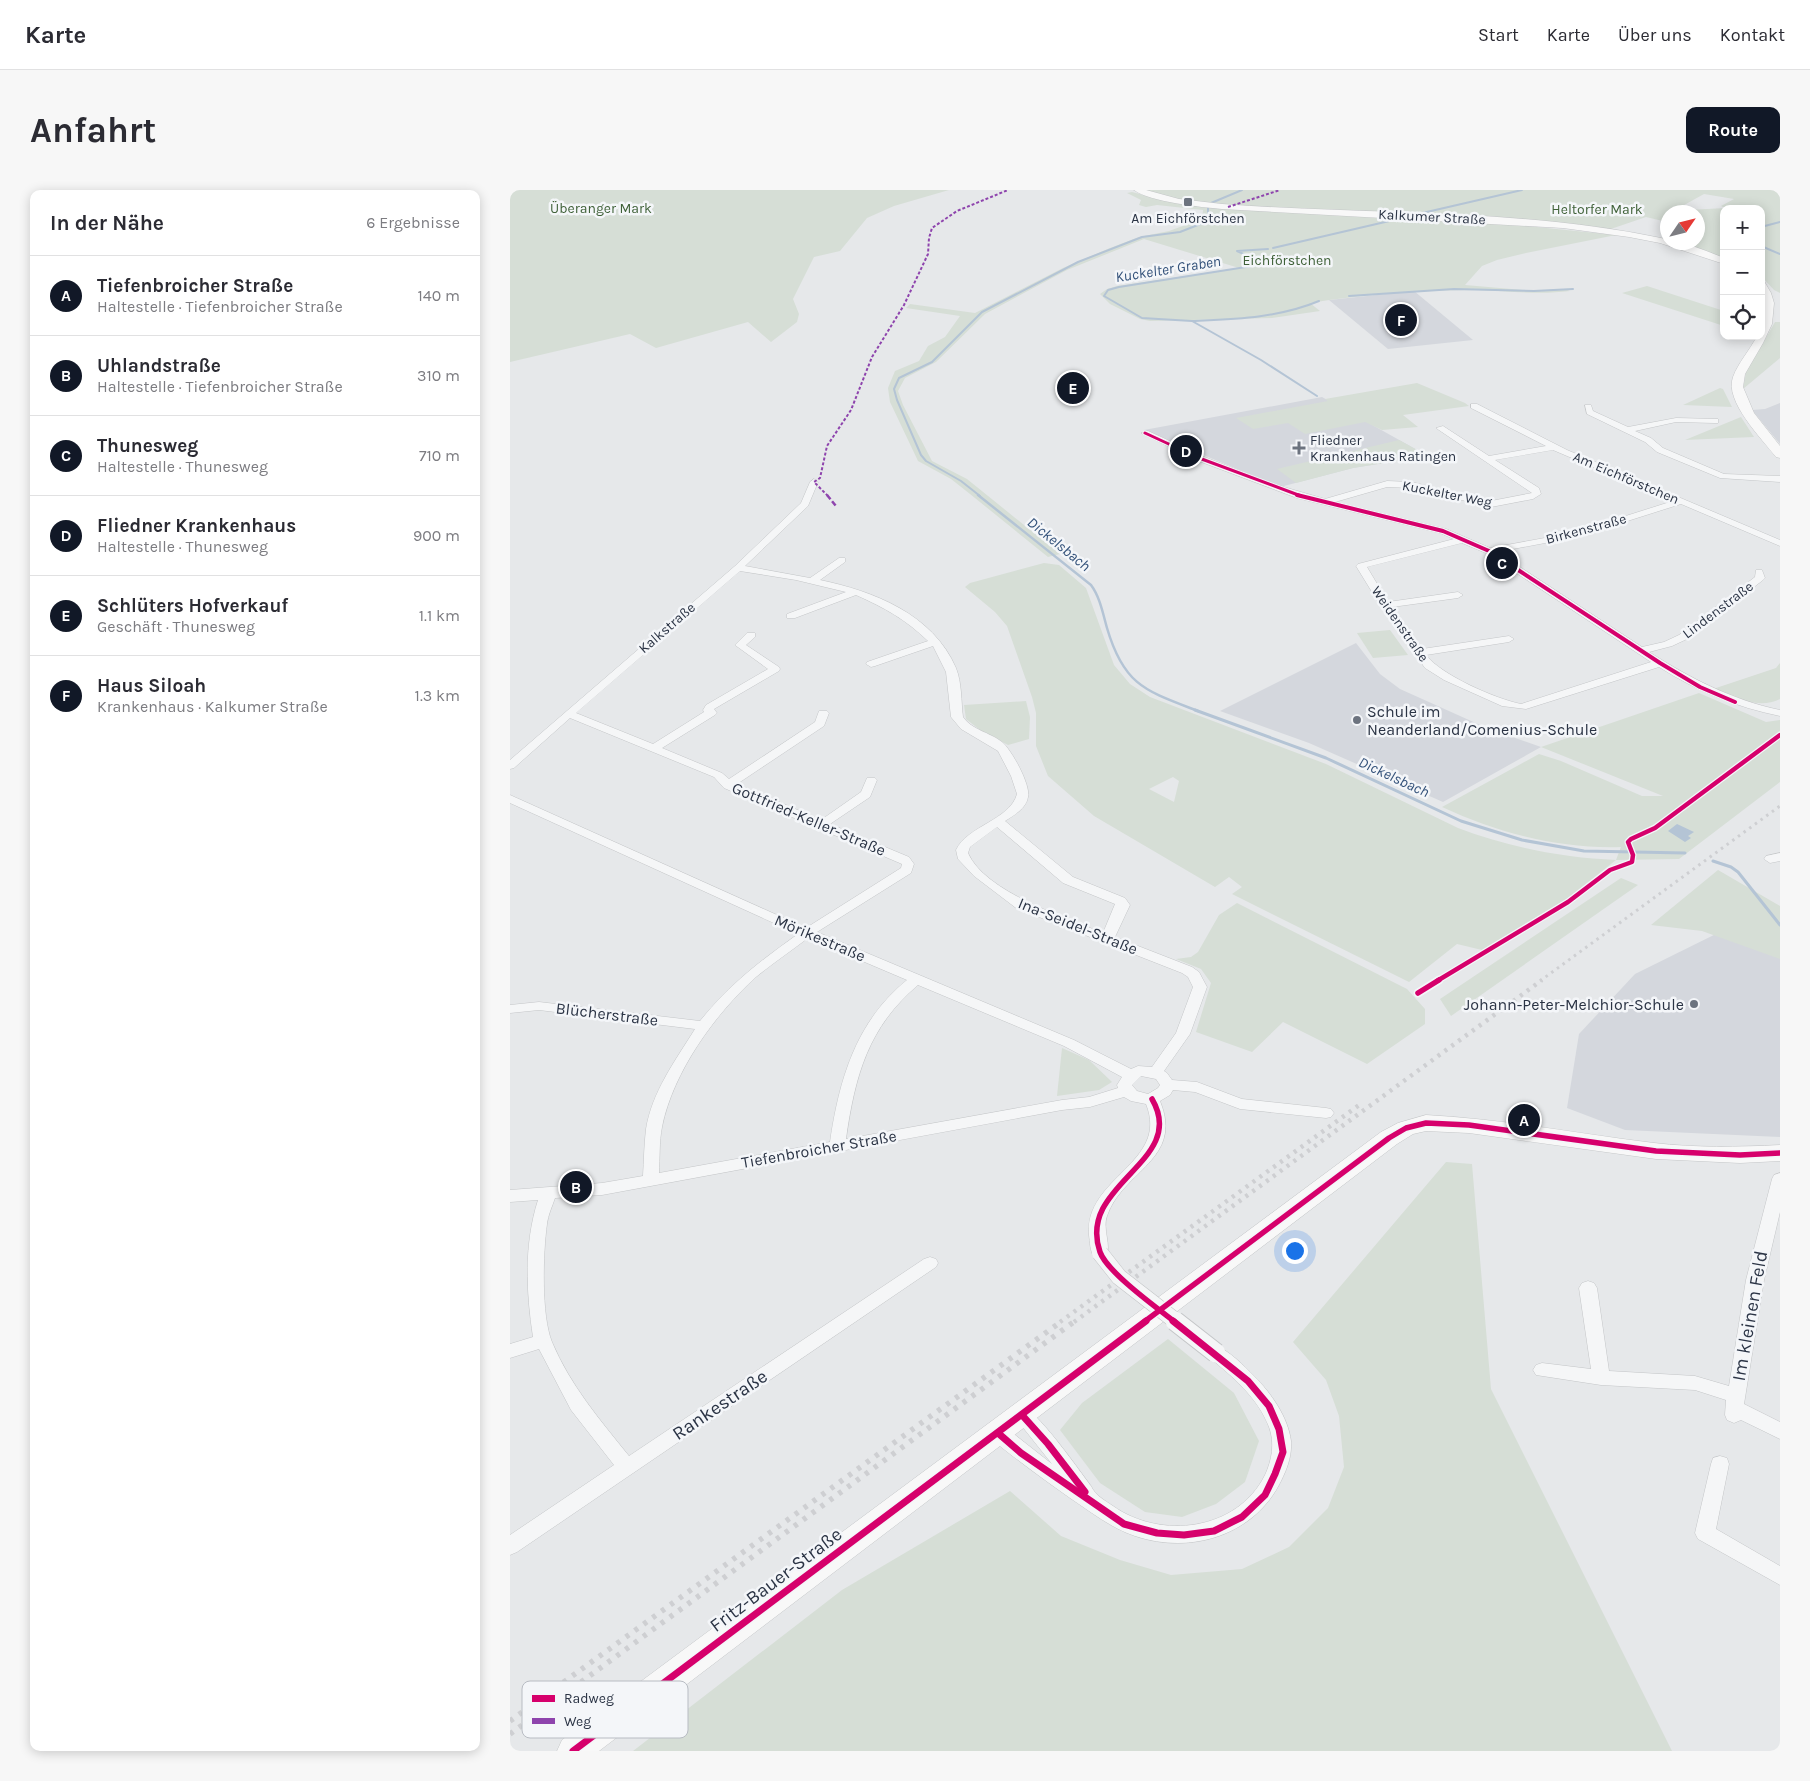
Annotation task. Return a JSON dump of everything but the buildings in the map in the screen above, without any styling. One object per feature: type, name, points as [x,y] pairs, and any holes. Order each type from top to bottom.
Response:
[{"type":"main road","name":"Kalkumer Straße","points":[[1138,190],[1162,197],[1210,205],[1503,220],[1574,226],[1668,243],[1720,260]]},
{"type":"main road","points":[[1765,287],[1775,296],[1776,306],[1761,340],[1738,377],[1737,386],[1740,398],[1780,454]]},
{"type":"main road","points":[[998,1434],[1213,1269],[1389,1138],[1406,1128],[1426,1123],[1468,1125],[1656,1151],[1740,1155],[1780,1153]]},
{"type":"main road","name":"Fritz-Bauer-Straße","points":[[667,1681],[998,1434]]},
{"type":"main road","name":"Fritz-Bauer-Straße","points":[[573,1751],[590,1738]]},
{"type":"street","name":"Am Eichförstchen","points":[[1474,406],[1555,447],[1780,543]]},
{"type":"street","points":[[1588,407],[1590,412],[1648,440],[1660,450],[1723,476],[1780,479]]},
{"type":"street","points":[[1627,430],[1676,420],[1716,421]]},
{"type":"street","name":"Kuckelter Weg","points":[[1328,501],[1386,484],[1411,485],[1491,504],[1537,494],[1534,488],[1440,428]]},
{"type":"street","points":[[1145,433],[1199,458],[1300,496],[1328,501],[1443,530],[1465,539],[1489,551],[1640,651],[1717,695],[1750,707],[1780,714]]},
{"type":"street","points":[[1488,459],[1555,447]]},
{"type":"street","name":"Kalkstraße","points":[[510,766],[738,568],[805,504],[814,482]]},
{"type":"street","name":"Birkenstraße","points":[[1489,551],[1574,535],[1682,502]]},
{"type":"street","name":"Weidenstraße","points":[[1465,539],[1361,566],[1385,606],[1429,666],[1448,678],[1515,707],[1529,705],[1660,663]]},
{"type":"street","points":[[813,580],[842,560]]},
{"type":"street","name":"Ina-Seidel-Straße","points":[[738,568],[813,580],[856,592],[909,618],[935,642],[951,668],[957,716],[960,722],[967,729],[997,744],[1005,751],[1023,793],[1021,801],[1016,808],[966,842],[962,855],[967,863],[1001,892],[1021,905],[1187,970],[1198,981],[1200,987],[1183,1034],[1156,1072]]},
{"type":"street","name":"Lindenstraße","points":[[1640,651],[1668,644],[1683,637],[1760,578],[1759,572]]},
{"type":"street","points":[[791,616],[856,592]]},
{"type":"street","points":[[1385,606],[1458,595]]},
{"type":"street","points":[[653,748],[711,714],[708,710],[710,707],[775,669],[740,645],[751,635]]},
{"type":"street","points":[[1418,653],[1510,640]]},
{"type":"street","points":[[871,664],[935,642]]},
{"type":"street","points":[[728,785],[820,724],[823,713]]},
{"type":"street","name":"Gottfried-Keller-Straße","points":[[569,714],[718,775],[728,785],[904,860],[908,865],[907,870],[807,933]]},
{"type":"street","points":[[821,825],[866,794],[871,780]]},
{"type":"street","name":"Mörikestraße","points":[[510,799],[807,933],[1069,1044],[1130,1075]]},
{"type":"street","points":[[998,822],[1068,880],[1120,901],[1123,905],[1107,940]]},
{"type":"street","points":[[651,1180],[654,1129],[661,1102],[673,1076],[704,1026],[726,999],[752,974],[807,933]]},
{"type":"street","points":[[837,1145],[847,1085],[862,1048],[874,1024],[892,1000],[916,979]]},
{"type":"street","name":"Blücherstraße","points":[[510,1010],[539,1006],[704,1026]]},
{"type":"street","points":[[1138,1071],[1156,1072],[1166,1080],[1166,1091],[1152,1099],[1141,1099],[1132,1096],[1126,1090],[1124,1085],[1130,1075],[1138,1071]]},
{"type":"street","points":[[1167,1085],[1197,1088],[1240,1104],[1326,1113]]},
{"type":"street","name":"Tiefenbroicher Straße","points":[[510,1196],[602,1189],[837,1145],[1062,1105],[1090,1102],[1126,1090]]},
{"type":"street","points":[[998,1434],[1021,1454],[1124,1524],[1157,1533],[1184,1535],[1214,1531],[1242,1517],[1265,1495],[1283,1452],[1279,1429],[1268,1406],[1248,1381],[1119,1277],[1100,1253],[1097,1229],[1099,1214],[1113,1192],[1154,1147],[1159,1129],[1159,1112],[1152,1099]]},
{"type":"street","name":"Im kleinen Feld","points":[[1735,1406],[1755,1280],[1780,1179]]},
{"type":"street","points":[[548,1194],[539,1223],[536,1258],[537,1306],[543,1341],[577,1405],[627,1467]]},
{"type":"street","name":"Rankestraße","points":[[510,1546],[930,1263]]},
{"type":"street","points":[[1588,1288],[1601,1378]]},
{"type":"street","points":[[510,1351],[543,1341]]},
{"type":"street","name":"Im kleinen Feld","points":[[1542,1370],[1601,1378],[1695,1383],[1780,1431]]},
{"type":"street","points":[[1022,1415],[1048,1444],[1091,1500]]},
{"type":"street","points":[[1720,1464],[1705,1533],[1780,1576]]},
{"type":"shaded area","points":[[1414,291],[1473,340],[1388,349],[1329,300]]},
{"type":"shaded area","name":"Fliedner Krankenhaus Ratingen","points":[[1322,397],[1428,456],[1353,468],[1280,487],[1144,430]]},
{"type":"shaded area","points":[[1780,403],[1780,444],[1752,410],[1765,409]]},
{"type":"shaded area","name":"Schule im Neanderland/Comenius-Schule","points":[[1356,643],[1380,674],[1400,689],[1489,729],[1541,747],[1443,802],[1309,743],[1220,711]]},
{"type":"shaded area","name":"Johann-Peter-Melchior-Schule","points":[[1730,927],[1780,935],[1780,1137],[1625,1130],[1567,1108],[1579,1034],[1635,974]]},
{"type":"green space","name":"Überanger Mark","points":[[510,190],[949,190],[894,206],[867,218],[840,251],[814,257],[793,299],[799,314],[797,322],[771,342],[748,322],[656,348],[630,334],[510,362]]},
{"type":"green space","name":"Heltorfer Mark","points":[[1141,190],[1780,190],[1780,293],[1774,290],[1765,280],[1765,205],[1723,205],[1734,199],[1704,194],[1684,205],[1660,205],[1660,220],[1646,217],[1605,231],[1480,218],[1194,205]]},
{"type":"green space","name":"Eichförstchen","points":[[1132,192],[1180,204],[1204,207],[1497,223],[1616,235],[1497,260],[1482,266],[1465,285],[1535,291],[1564,289],[1570,291],[1535,293],[1457,290],[1394,293],[1310,303],[1320,311],[1272,318],[1150,321],[1140,319],[1110,304],[1100,294],[1107,289],[1117,286],[1239,268],[1144,239],[1067,270],[985,314],[936,362],[905,378],[898,391],[903,405],[932,461],[967,479],[1060,554],[1048,557],[951,479],[918,461],[890,402],[888,388],[895,371],[919,361],[928,346],[945,337],[960,316],[906,308],[910,304],[975,313],[1063,268],[1110,248],[1139,237],[1169,231],[1202,219],[1203,210],[1139,205],[1141,200],[1127,193]]},
{"type":"green space","name":"Heltorfer Mark","points":[[1720,208],[1720,257],[1699,250],[1705,250],[1705,209]]},
{"type":"green space","points":[[1647,286],[1720,310],[1720,325],[1622,293]]},
{"type":"green space","points":[[1775,322],[1780,322],[1780,358],[1743,389],[1746,372]]},
{"type":"green space","points":[[1417,383],[1469,406],[1403,415],[1418,427],[1382,430],[1365,422],[1305,434],[1288,423],[1253,429],[1236,418],[1328,401],[1325,399]]},
{"type":"green space","points":[[1720,388],[1723,389],[1732,407],[1683,405]]},
{"type":"green space","points":[[1741,417],[1754,437],[1685,440]]},
{"type":"green space","points":[[1399,440],[1428,456],[1353,468],[1296,483],[1277,469]]},
{"type":"green space","points":[[1044,563],[1059,565],[1086,588],[1114,665],[1130,684],[1150,697],[1326,764],[1458,828],[1477,835],[1516,846],[1556,854],[1616,860],[1568,898],[1482,950],[1457,944],[1409,982],[1232,894],[1242,887],[1229,877],[1215,887],[1094,816],[1048,776],[1036,746],[1036,713],[1032,697],[1007,626],[995,612],[965,587],[970,583]],"holes":[[[1173,777],[1179,781],[1174,802],[1149,789]]]},
{"type":"green space","points":[[1390,630],[1408,655],[1373,658],[1357,633]]},
{"type":"green space","points":[[1780,663],[1780,699],[1772,702],[1755,703],[1738,699],[1713,689],[1776,668]]},
{"type":"green space","points":[[1699,693],[1766,722],[1780,720],[1780,782],[1679,859],[1616,860],[1621,847],[1575,845],[1529,838],[1507,832],[1442,807],[1539,754],[1561,761],[1642,796],[1663,796],[1541,747]]},
{"type":"green space","points":[[1026,701],[1030,717],[1029,739],[1008,745],[980,730],[966,719],[964,705]]},
{"type":"green space","points":[[1718,870],[1780,906],[1780,959],[1702,931],[1651,925]]},
{"type":"green space","points":[[1621,878],[1638,885],[1451,1016],[1440,999]]},
{"type":"green space","points":[[1237,903],[1407,989],[1425,1009],[1425,1024],[1367,1064],[1283,1022],[1252,1052],[1196,1032],[1211,983],[1201,969],[1176,959],[1191,957],[1198,952],[1219,915]]},
{"type":"green space","points":[[1062,1048],[1089,1060],[1112,1082],[1099,1090],[1057,1096]]},
{"type":"green space","points":[[1446,1162],[1472,1164],[1491,1389],[1672,1751],[633,1751],[650,1738],[688,1738],[688,1709],[842,1590],[1010,1491],[1061,1536],[1120,1560],[1171,1575],[1242,1569],[1289,1547],[1328,1508],[1344,1467],[1339,1416],[1326,1380],[1293,1342]]},
{"type":"green space","points":[[1168,1339],[1234,1393],[1259,1441],[1245,1482],[1216,1504],[1182,1517],[1145,1512],[1100,1483],[1060,1430],[1082,1403]]},
{"type":"water","points":[[1677,824],[1694,832],[1688,836],[1691,838],[1685,842],[1668,831]]},
{"type":"waterway","name":"Dickelsbach","points":[[980,496],[961,481],[926,461],[921,455],[897,400],[894,389],[899,378],[932,362],[982,312],[1078,262],[1142,237],[1180,232],[1208,221],[1208,207],[1211,203],[1242,190]]},
{"type":"waterway","name":"Kuckelter Graben","points":[[1418,214],[1522,190]]},
{"type":"waterway","name":"Kuckelter Graben","points":[[1273,248],[1398,219]]},
{"type":"waterway","points":[[1765,226],[1780,222]]},
{"type":"waterway","points":[[1765,248],[1780,254]]},
{"type":"waterway","name":"Kuckelter Graben","points":[[1192,321],[1142,318],[1104,296],[1108,290],[1119,287],[1265,264],[1237,251],[1268,249]]},
{"type":"waterway","points":[[1349,296],[1454,289],[1534,291],[1573,289]]},
{"type":"waterway","points":[[1192,321],[1272,314],[1304,307],[1319,301]]},
{"type":"waterway","name":"Kuckelter Graben","points":[[1192,321],[1261,360],[1317,396]]},
{"type":"waterway","name":"Dickelsbach","points":[[978,495],[1091,585],[1099,600],[1107,628],[1121,663],[1139,684],[1164,698],[1198,711]]},
{"type":"waterway","name":"Dickelsbach","points":[[1195,710],[1326,758],[1461,821],[1522,840],[1584,851],[1685,853]]},
{"type":"waterway","name":"Dickelsbach","points":[[1713,861],[1731,867],[1738,872],[1780,925]]},
{"type":"railway","points":[[1540,981],[1780,806]]},
{"type":"railway","points":[[1074,1322],[1542,980]]},
{"type":"railway","points":[[1060,1322],[1362,1103]]},
{"type":"railway","points":[[565,1681],[1062,1321]]},
{"type":"railway","points":[[583,1681],[1075,1321]]},
{"type":"railway","points":[[510,1721],[522,1712]]},
{"type":"railway","points":[[510,1734],[522,1725]]},
{"type":"marked path","points":[[836,506],[820,486],[814,482],[820,478],[827,446],[851,410],[872,357],[904,305],[928,254],[930,231],[946,217],[957,211],[1008,190]]},
{"type":"marked path","points":[[1228,207],[1280,190]]},
{"type":"cycle path","points":[[1145,433],[1199,458],[1267,485],[1300,496],[1443,531],[1489,551],[1660,663],[1700,687],[1735,702]]},
{"type":"cycle path","points":[[1418,993],[1568,902],[1610,870],[1632,862],[1633,855],[1628,842],[1631,839],[1655,828],[1780,735]]},
{"type":"cycle path","points":[[998,1433],[1021,1453],[1124,1524],[1157,1533],[1184,1535],[1214,1531],[1242,1517],[1265,1495],[1275,1474],[1283,1452],[1279,1429],[1269,1406],[1248,1381],[1119,1277],[1100,1253],[1097,1229],[1099,1214],[1113,1192],[1154,1147],[1159,1129],[1159,1111],[1152,1099]]},
{"type":"cycle path","points":[[666,1681],[1389,1138],[1406,1128],[1426,1123],[1469,1125],[1656,1151],[1740,1155],[1780,1153]]},
{"type":"cycle path","points":[[1022,1415],[1048,1444],[1085,1492]]},
{"type":"cycle path","points":[[573,1751],[590,1738]]},
{"type":"place","name":"Am Eichförstchen","points":[[1188,202]]},
{"type":"place","name":"Haus Siloah","points":[[1401,320]]},
{"type":"place","name":"Schlüters Hofverkauf","points":[[1073,388]]},
{"type":"place","name":"Fliedner Krankenhaus Ratingen","points":[[1299,448]]},
{"type":"place","name":"Fliedner Krankenhaus","points":[[1186,451]]},
{"type":"place","name":"Thunesweg","points":[[1502,563]]},
{"type":"place","name":"Schule im Neanderland/Comenius-Schule","points":[[1357,720]]},
{"type":"place","name":"Johann-Peter-Melchior-Schule","points":[[1694,1004]]},
{"type":"place","name":"Tiefenbroicher Straße","points":[[1524,1120]]},
{"type":"place","name":"Uhlandstraße","points":[[576,1187]]}]
